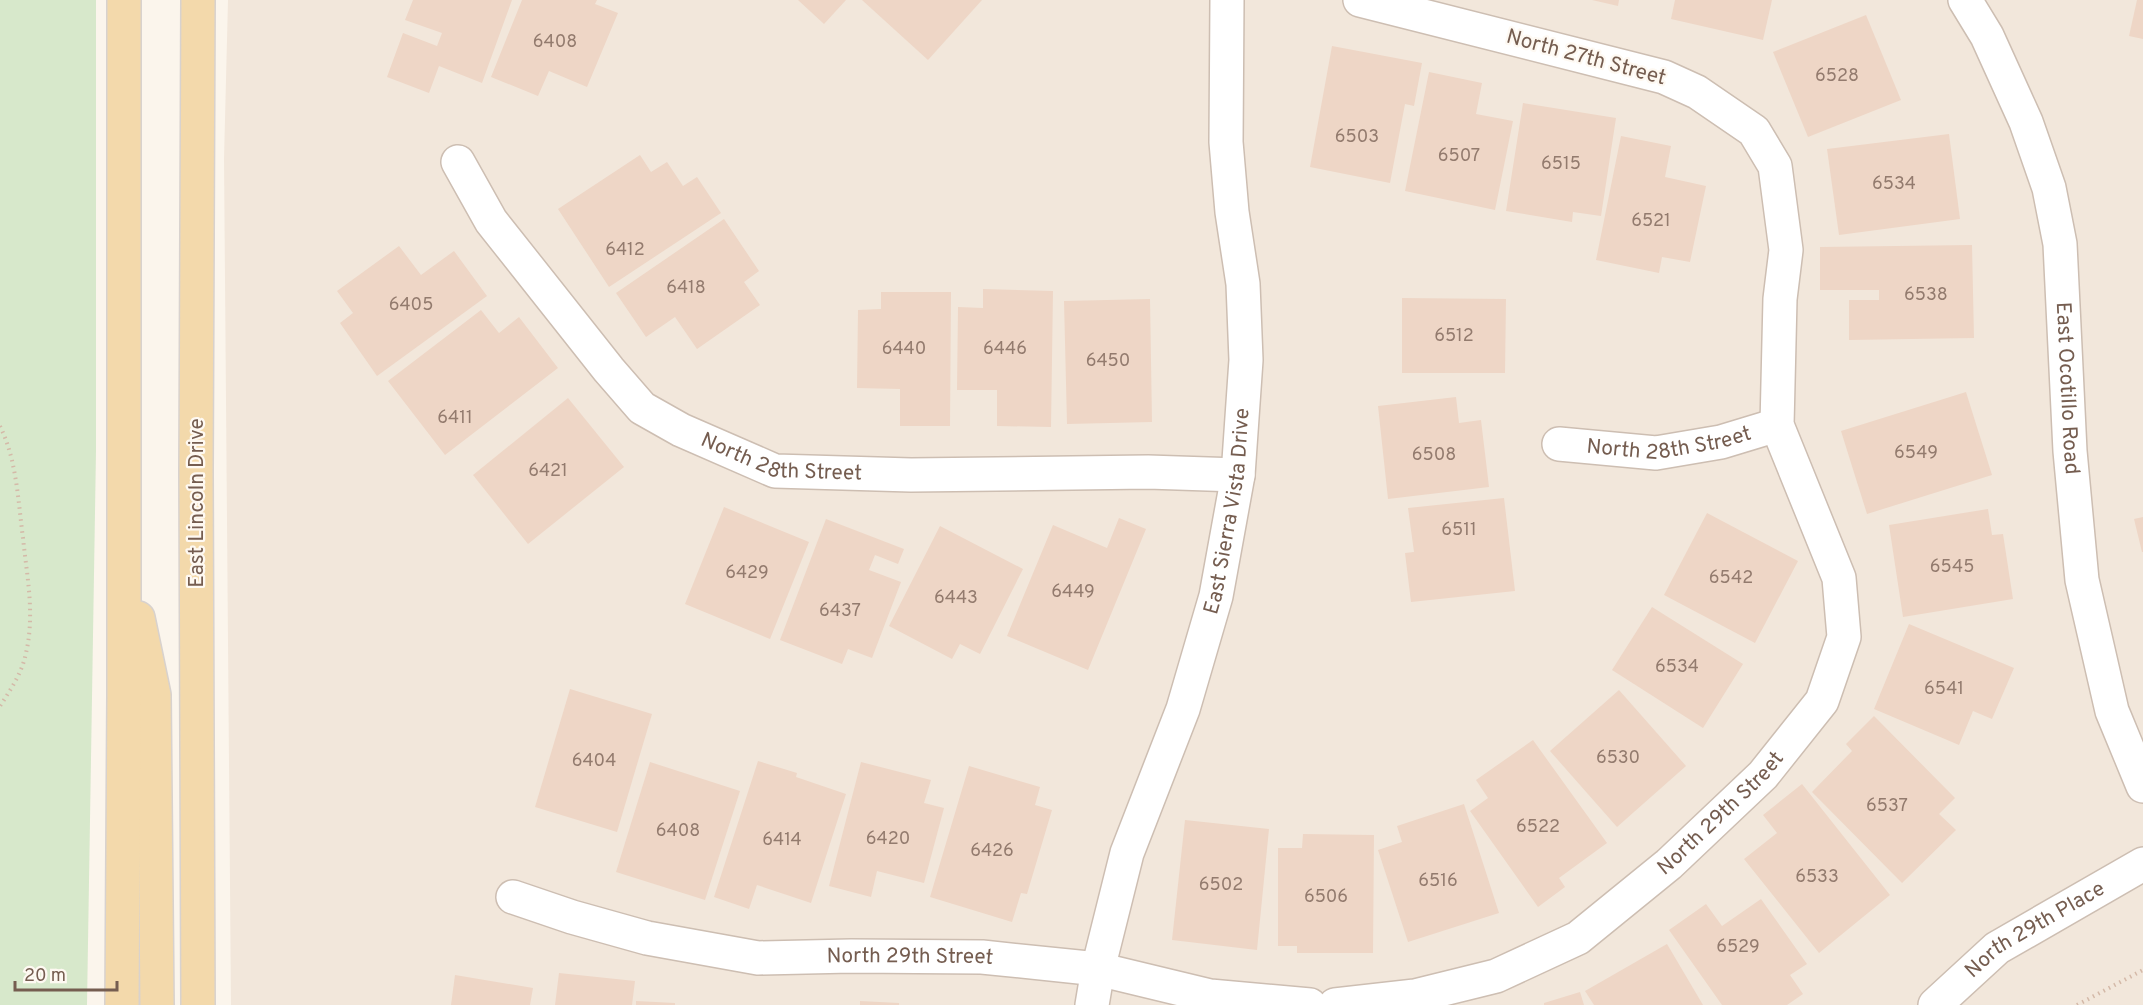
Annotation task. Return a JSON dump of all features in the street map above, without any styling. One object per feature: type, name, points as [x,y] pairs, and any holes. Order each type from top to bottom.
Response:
[{"type":"main road","points":[[122,1005],[124,0]]},
{"type":"main road","name":"East Lincoln Drive","points":[[198,0],[196,448],[198,1005]]},
{"type":"main road","points":[[124,555],[154,695],[157,1005]]},
{"type":"street","name":"East Sierra Vista Drive","points":[[1092,1005],[1098,969],[1127,853],[1183,709],[1213,607],[1238,475],[1246,360],[1243,284],[1232,212],[1226,142],[1227,0]]},
{"type":"street","name":"North 27th Street","points":[[1360,0],[1664,77],[1696,92],[1754,131],[1775,166],[1783,213],[1786,250],[1780,299],[1778,425]]},
{"type":"street","name":"East Ocotillo Road","points":[[1965,0],[1987,36],[2026,122],[2049,188],[2060,244],[2070,451],[2082,580],[2112,711],[2143,786]]},
{"type":"street","name":"North 28th Street","points":[[458,162],[491,221],[609,370],[642,408],[681,430],[775,471],[910,475],[1148,472],[1238,475]]},
{"type":"street","name":"North 28th Street","points":[[1559,444],[1656,453],[1722,442],[1778,425]]},
{"type":"street","name":"North 29th Street","points":[[1335,1005],[1415,996],[1497,976],[1578,938],[1669,864],[1763,775],[1822,701],[1844,638],[1839,578],[1778,425]]},
{"type":"street","name":"North 29th Place","points":[[1935,1005],[1996,948],[2143,864]]},
{"type":"street","name":"North 29th Street","points":[[513,897],[572,917],[647,938],[758,958],[982,957],[1098,969],[1210,996],[1310,1005]]},
{"type":"path","points":[[0,426],[16,479],[30,594],[30,628],[26,655],[18,678],[0,706]]},
{"type":"path","points":[[2077,1005],[2143,970]]},
{"type":"shaded area","points":[[228,0],[2143,0],[2143,1005],[231,1005],[224,159]]},
{"type":"green space","points":[[0,0],[96,0],[96,451],[87,1005],[0,1005]]},
{"type":"building","points":[[413,0],[512,0],[482,83],[439,66],[429,93],[387,77],[403,33],[437,46],[442,33],[405,20]]},
{"type":"building","points":[[522,0],[597,0],[595,4],[618,13],[587,87],[549,71],[538,96],[491,77]]},
{"type":"building","points":[[798,0],[846,0],[824,24]]},
{"type":"building","points":[[862,0],[982,0],[928,60]]},
{"type":"building","points":[[1592,0],[1619,0],[1618,6]]},
{"type":"building","points":[[1675,0],[1772,0],[1763,40],[1671,19]]},
{"type":"building","points":[[2137,0],[2143,0],[2143,39],[2129,36]]},
{"type":"building","points":[[1866,15],[1901,100],[1808,137],[1773,52]]},
{"type":"building","points":[[1332,46],[1422,63],[1414,106],[1405,104],[1390,183],[1310,167]]},
{"type":"building","points":[[1429,72],[1482,83],[1476,114],[1513,121],[1495,210],[1405,191]]},
{"type":"building","points":[[1523,103],[1616,118],[1601,216],[1573,212],[1572,222],[1506,211]]},
{"type":"building","points":[[1949,134],[1960,219],[1839,235],[1827,149]]},
{"type":"building","points":[[1621,136],[1671,146],[1665,177],[1706,186],[1690,262],[1662,257],[1659,273],[1596,260]]},
{"type":"building","points":[[640,155],[651,172],[667,162],[683,186],[697,177],[721,213],[609,287],[558,209]]},
{"type":"building","points":[[724,219],[759,271],[744,282],[760,305],[697,349],[675,317],[646,337],[616,293]]},
{"type":"building","points":[[1972,245],[1974,338],[1849,340],[1849,300],[1879,300],[1879,290],[1820,290],[1820,247]]},
{"type":"building","points":[[399,246],[421,275],[454,251],[487,296],[377,376],[340,323],[353,313],[337,291]]},
{"type":"building","points":[[983,289],[1053,291],[1051,427],[997,426],[997,390],[957,390],[958,307],[983,308]]},
{"type":"building","points":[[881,292],[951,292],[950,426],[900,426],[900,389],[857,388],[858,310],[881,309]]},
{"type":"building","points":[[1402,298],[1506,299],[1505,373],[1402,373]]},
{"type":"building","points":[[1150,299],[1152,422],[1067,424],[1064,301]]},
{"type":"building","points":[[481,310],[499,333],[519,317],[558,368],[445,455],[388,381]]},
{"type":"building","points":[[1966,392],[1992,475],[1867,514],[1841,431]]},
{"type":"building","points":[[1456,397],[1459,423],[1481,420],[1489,487],[1388,499],[1378,406]]},
{"type":"building","points":[[568,398],[624,467],[528,544],[473,475]]},
{"type":"building","points":[[1504,498],[1515,591],[1411,602],[1405,553],[1414,552],[1408,508]]},
{"type":"building","points":[[724,507],[809,542],[770,639],[685,604]]},
{"type":"building","points":[[1988,509],[1992,535],[2003,534],[2013,599],[1903,617],[1889,525]]},
{"type":"building","points":[[1707,513],[1798,561],[1755,643],[1664,595]]},
{"type":"building","points":[[2143,517],[2143,552],[2142,552],[2134,519]]},
{"type":"building","points":[[1119,518],[1146,529],[1088,670],[1007,636],[1053,525],[1107,548]]},
{"type":"building","points":[[826,519],[904,549],[898,564],[875,555],[869,570],[901,582],[872,658],[848,649],[842,664],[780,640]]},
{"type":"building","points":[[940,526],[1023,569],[980,654],[960,644],[952,659],[889,626]]},
{"type":"building","points":[[1652,607],[1743,664],[1703,728],[1612,670]]},
{"type":"building","points":[[1909,624],[2014,668],[1992,719],[1973,711],[1959,745],[1874,709]]},
{"type":"building","points":[[570,689],[652,714],[617,832],[535,807]]},
{"type":"building","points":[[1619,690],[1686,766],[1617,827],[1550,751]]},
{"type":"building","points":[[1874,716],[1955,798],[1939,814],[1956,830],[1902,883],[1812,792],[1852,751],[1846,744]]},
{"type":"building","points":[[1533,740],[1607,843],[1559,878],[1565,887],[1538,907],[1470,811],[1488,798],[1476,780]]},
{"type":"building","points":[[758,761],[797,773],[796,777],[846,794],[811,903],[757,885],[749,909],[714,897]]},
{"type":"building","points":[[650,762],[740,791],[705,900],[616,872]]},
{"type":"building","points":[[861,762],[931,780],[924,803],[944,808],[924,883],[877,871],[871,897],[829,886]]},
{"type":"building","points":[[969,766],[1040,787],[1035,805],[1052,810],[1027,894],[1021,893],[1012,922],[930,897]]},
{"type":"building","points":[[1802,784],[1890,895],[1819,953],[1744,859],[1777,833],[1763,815]]},
{"type":"building","points":[[1464,804],[1499,913],[1408,942],[1378,850],[1402,842],[1397,826]]},
{"type":"building","points":[[1185,820],[1269,829],[1257,950],[1172,940]]},
{"type":"building","points":[[1303,834],[1374,835],[1373,953],[1297,953],[1297,946],[1278,946],[1278,848],[1302,848]]},
{"type":"building","points":[[1761,899],[1807,964],[1790,975],[1803,994],[1787,1005],[1722,1005],[1669,930],[1706,904],[1722,926]]},
{"type":"building","points":[[1667,944],[1703,1005],[1594,1005],[1585,991]]},
{"type":"building","points":[[559,973],[635,981],[632,1005],[555,1005]]},
{"type":"building","points":[[455,975],[533,988],[530,1005],[451,1005]]},
{"type":"building","points":[[1580,992],[1584,1005],[1544,1005],[1544,1003]]},
{"type":"building","points":[[636,1001],[675,1003],[675,1005],[636,1005]]},
{"type":"building","points":[[860,1001],[899,1003],[899,1005],[860,1005]]}]
